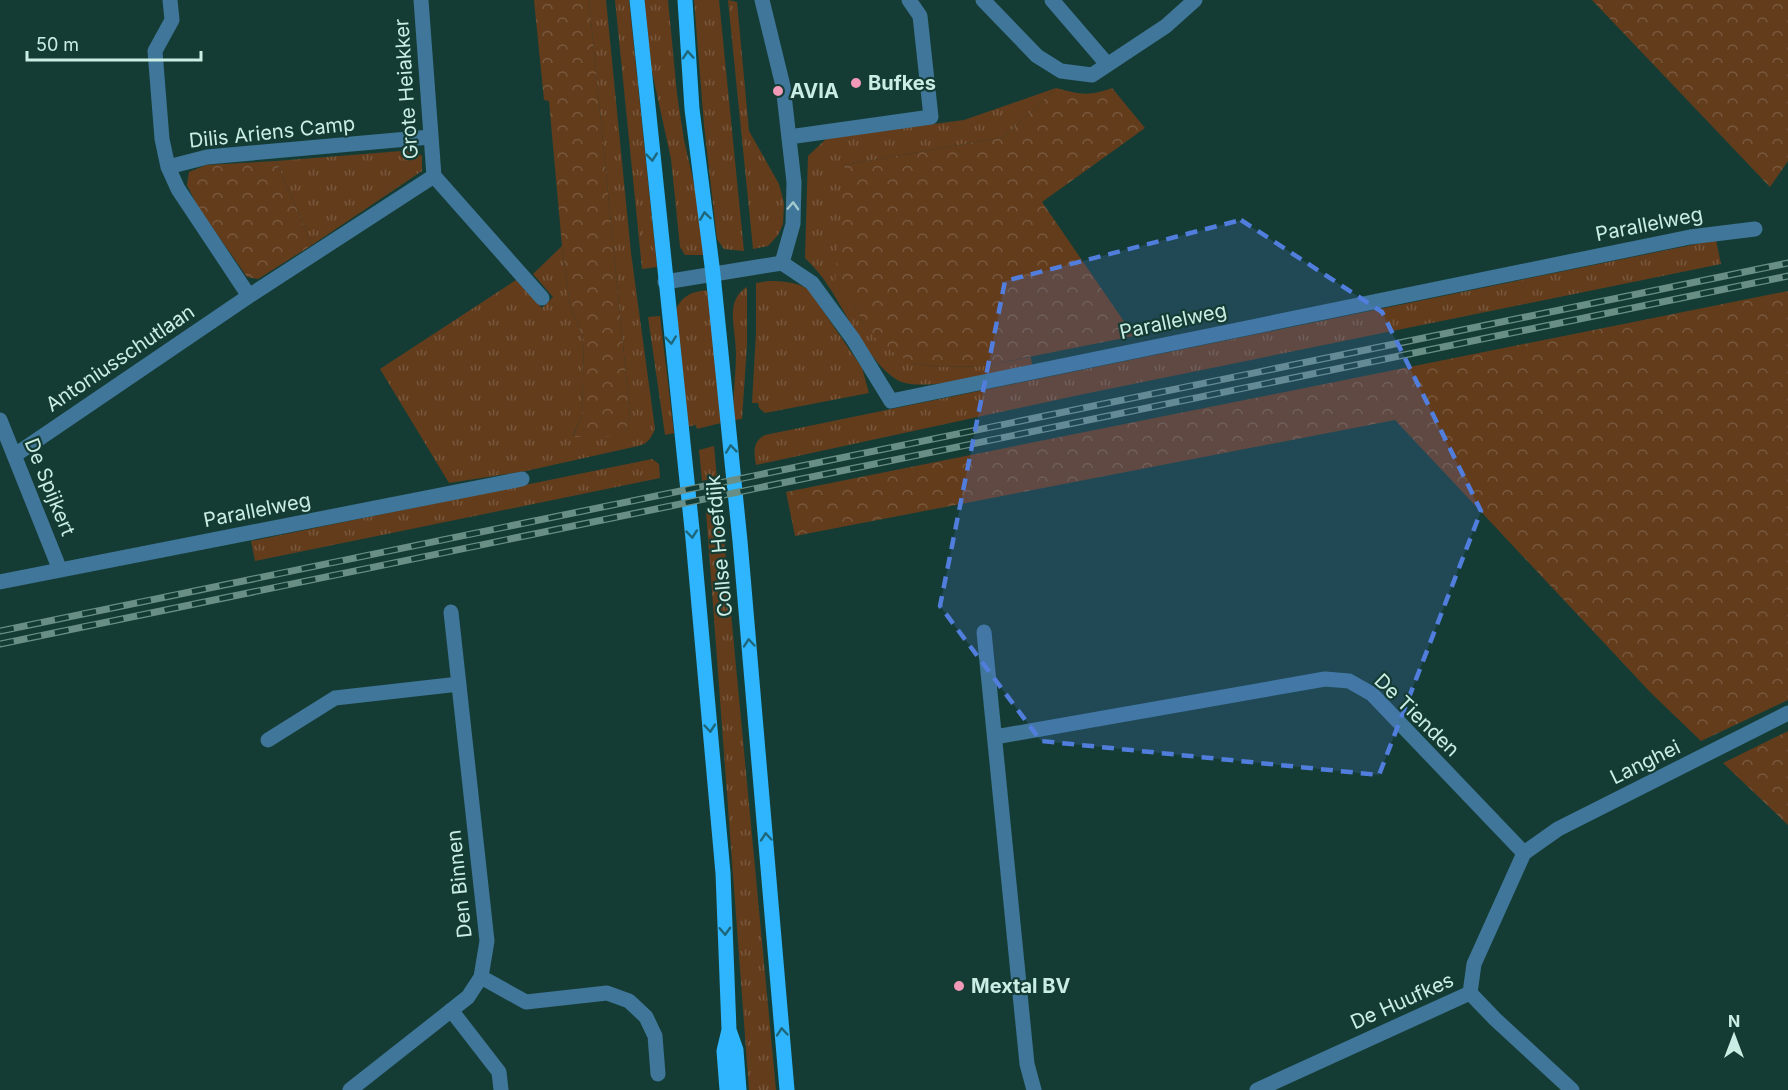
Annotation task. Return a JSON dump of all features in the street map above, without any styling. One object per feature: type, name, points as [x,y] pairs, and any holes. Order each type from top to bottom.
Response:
[{"type":"main road","name":"Collse Hoefdijk","points":[[637,0],[694,550],[723,873],[729,1030],[724,1051],[727,1090]]},
{"type":"main road","name":"Collse Hoefdijk","points":[[685,0],[692,109],[713,274],[740,540],[787,1090]]},
{"type":"main road","name":"Collse Hoefdijk","points":[[729,1030],[736,1050],[739,1090]]},
{"type":"street","points":[[168,167],[162,139],[155,51],[172,20],[170,0]]},
{"type":"street","name":"Grote Heiakker","points":[[421,0],[434,176]]},
{"type":"street","points":[[665,282],[782,263],[793,224],[794,182],[783,86],[762,0]]},
{"type":"street","points":[[789,137],[931,117],[920,16],[909,0]]},
{"type":"street","points":[[983,0],[1037,56],[1061,71],[1092,75],[1166,26],[1195,0]]},
{"type":"street","points":[[1052,0],[1107,64]]},
{"type":"street","name":"Dilis Ariens Camp","points":[[249,296],[178,189],[168,167],[207,157],[430,137]]},
{"type":"street","points":[[249,296],[434,176],[542,298]]},
{"type":"street","name":"Parallelweg","points":[[782,263],[812,283],[853,339],[891,401],[1678,239],[1755,229]]},
{"type":"street","name":"Antoniusschutlaan","points":[[15,455],[249,296]]},
{"type":"street","name":"De Spijkert","points":[[0,420],[60,570]]},
{"type":"street","name":"Parallelweg","points":[[0,582],[522,479]]},
{"type":"street","name":"Den Binnen","points":[[351,1090],[468,997],[481,977],[487,941],[451,612]]},
{"type":"street","points":[[984,632],[1027,1064],[1034,1090]]},
{"type":"street","name":"De Tienden","points":[[995,737],[1325,679],[1349,681],[1372,694],[1524,853]]},
{"type":"street","points":[[268,740],[335,698],[459,684]]},
{"type":"street","name":"Langhei","points":[[1524,853],[1558,829],[1788,713]]},
{"type":"street","points":[[1470,993],[1474,964],[1524,853]]},
{"type":"street","points":[[481,977],[526,1002],[607,993],[629,1001],[646,1017],[655,1036],[658,1074]]},
{"type":"street","name":"De Huufkes","points":[[1257,1090],[1470,993],[1572,1090]]},
{"type":"street","points":[[451,1011],[499,1072],[501,1090]]},
{"type":"highlighted area","points":[[1241,220],[1382,312],[1481,511],[1379,775],[1041,741],[940,606],[1005,281]]},
{"type":"green space","points":[[534,0],[589,0],[630,416],[624,436],[573,437],[582,414],[584,340],[570,306],[562,246],[549,101],[544,100]]},
{"type":"green space","points":[[589,0],[606,0],[631,253],[655,429],[649,440],[638,446],[526,471],[449,483],[380,369],[516,280],[542,308],[553,297],[533,274],[562,246],[570,306],[584,340],[582,414],[573,436],[624,435],[630,416]]},
{"type":"green space","points":[[615,0],[629,0],[657,267],[642,269]]},
{"type":"green space","points":[[642,0],[668,0],[677,94],[684,140],[698,201],[704,255],[685,255],[680,247],[671,159],[649,58]]},
{"type":"green space","points":[[694,0],[719,0],[744,251],[724,249],[717,239],[704,125]]},
{"type":"green space","points":[[728,0],[737,2],[749,131],[779,184],[784,203],[783,224],[778,235],[768,246],[753,249]]},
{"type":"green space","points":[[1592,0],[1788,0],[1788,161],[1770,187]]},
{"type":"green space","points":[[1056,88],[1004,137],[845,165],[854,306],[864,324],[912,363],[940,367],[984,366],[1031,357],[1032,365],[932,384],[917,385],[894,378],[872,356],[826,283],[805,258],[808,156],[827,138],[964,120]]},
{"type":"green space","points":[[1056,88],[1084,94],[1112,88],[1145,128],[1042,202],[1134,336],[984,366],[940,367],[912,363],[881,345],[835,281],[845,165],[1004,137]]},
{"type":"green space","points":[[414,150],[422,156],[422,171],[312,245],[276,161]]},
{"type":"green space","points":[[276,161],[312,245],[258,279],[247,277],[198,207],[187,185],[189,172],[206,165]]},
{"type":"green space","points":[[1716,240],[1721,264],[1084,394],[756,465],[756,444],[765,435]]},
{"type":"green space","points":[[789,282],[808,289],[862,368],[869,393],[765,413],[759,408],[758,403],[752,403],[756,283]]},
{"type":"green space","points":[[747,287],[747,345],[742,419],[734,420],[736,354],[733,310],[737,297]]},
{"type":"green space","points":[[708,290],[721,423],[697,429],[696,425],[686,427],[675,312],[688,295]]},
{"type":"green space","points":[[1788,291],[1788,700],[1701,741],[1651,693],[1395,420],[795,536],[786,492]]},
{"type":"green space","points":[[660,316],[674,433],[665,435],[648,317]]},
{"type":"green space","points":[[714,446],[717,478],[702,481],[699,450]]},
{"type":"green space","points":[[652,459],[659,464],[660,478],[255,561],[251,541]]},
{"type":"green space","points":[[721,507],[776,1090],[749,1090],[706,511]]},
{"type":"green space","points":[[1788,731],[1788,825],[1723,763]]},
{"type":"railway","points":[[0,631],[1788,263]]},
{"type":"railway","points":[[0,644],[1788,276]]},
{"type":"place","name":"Bufkes","points":[[856,83]]},
{"type":"place","name":"AVIA","points":[[778,91]]},
{"type":"place","name":"Mextal BV","points":[[959,986]]}]
